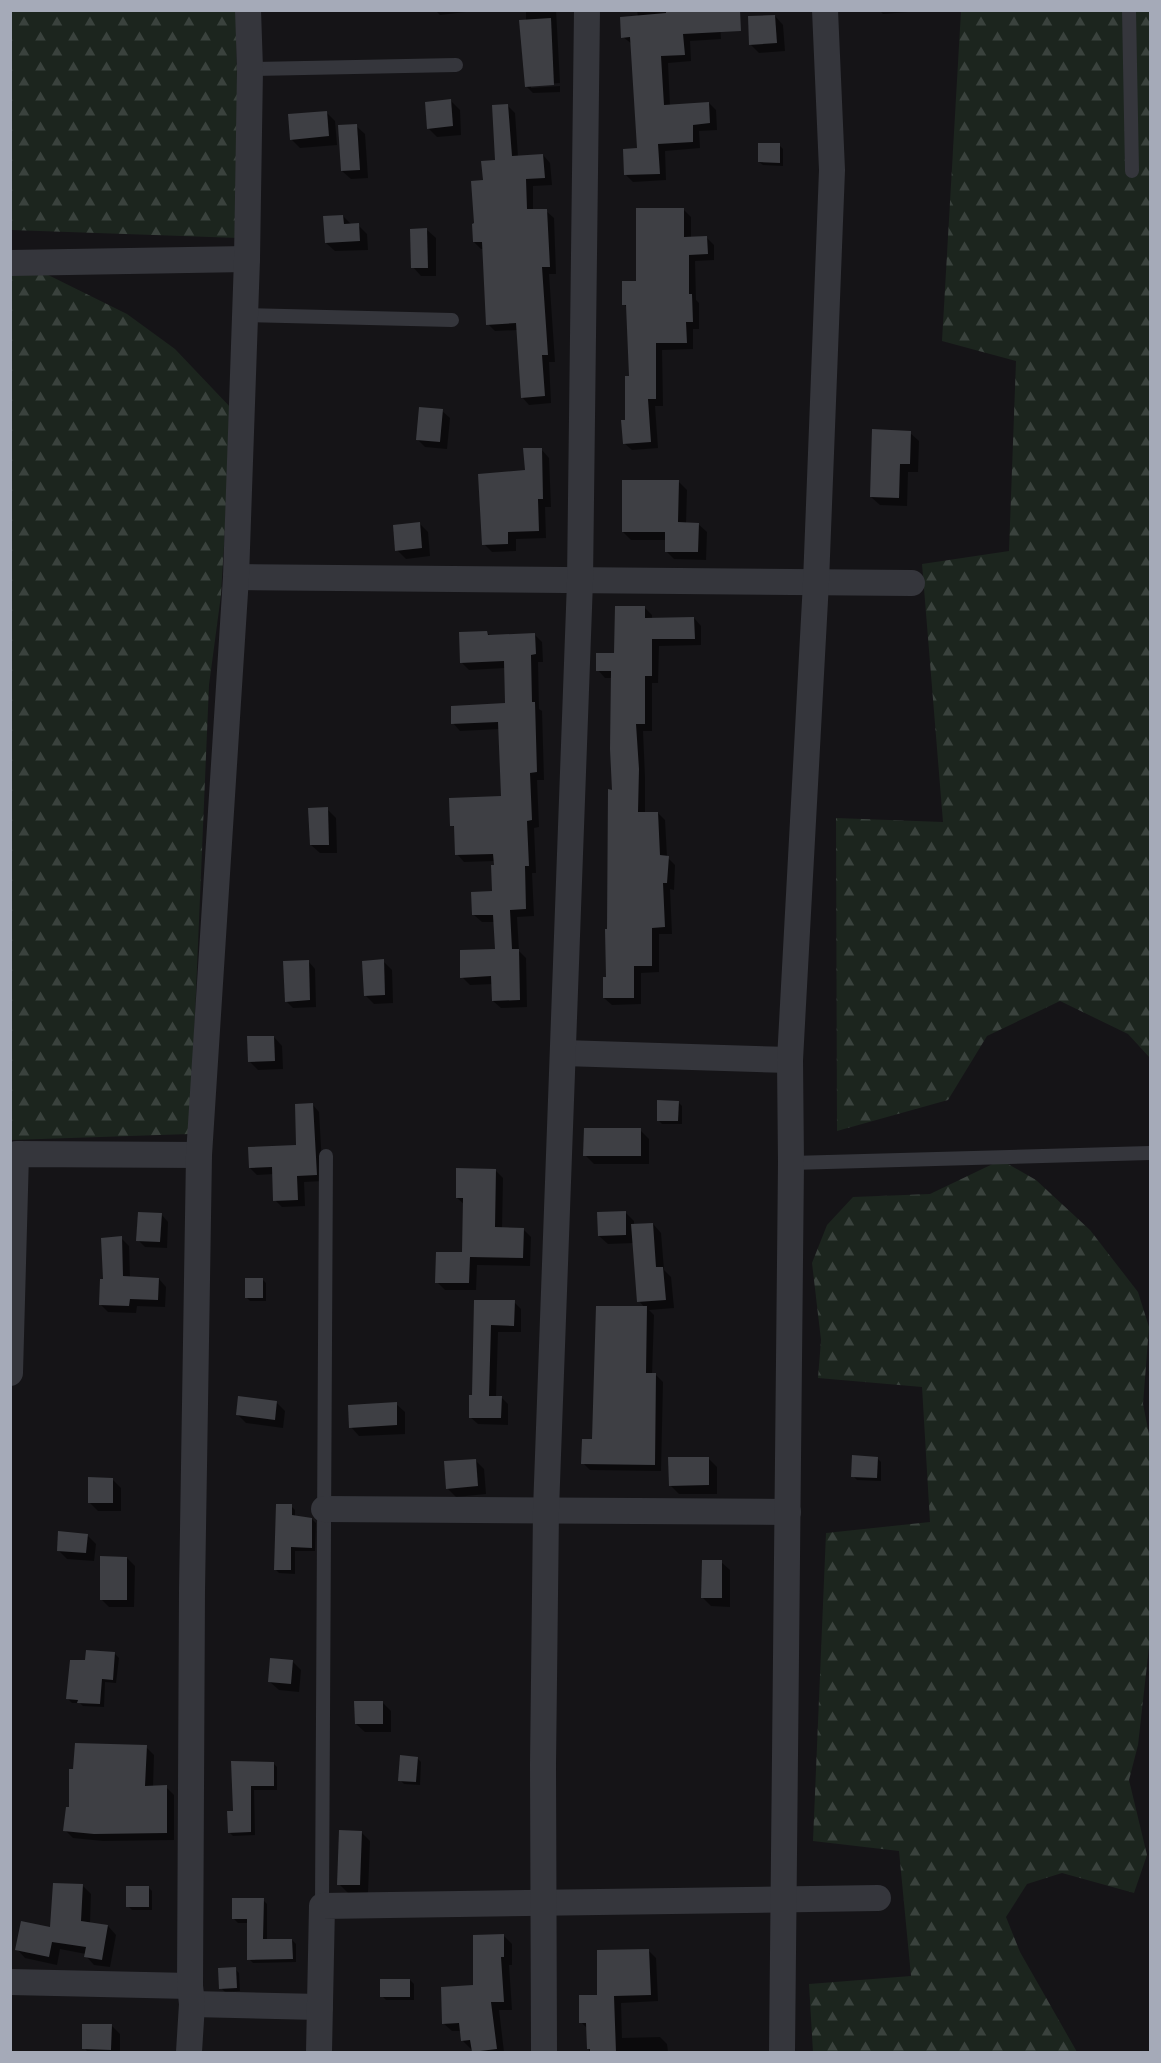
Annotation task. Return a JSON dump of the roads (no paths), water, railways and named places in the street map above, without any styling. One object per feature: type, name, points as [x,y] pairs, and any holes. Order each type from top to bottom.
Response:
[{"type":"street","points":[[189,2052],[192,1591],[199,1155],[236,577],[247,259],[250,69],[248,10]]},
{"type":"street","points":[[544,2052],[543,1765],[546,1510],[580,581],[588,10]]},
{"type":"street","points":[[782,2052],[791,1163],[790,1060],[816,582],[832,170],[825,10]]},
{"type":"street","points":[[10,262],[247,259]]},
{"type":"street","points":[[236,577],[912,582]]},
{"type":"street","points":[[563,1053],[790,1060]]},
{"type":"street","points":[[10,1372],[16,1154],[199,1155]]},
{"type":"street","points":[[324,1509],[788,1512]]},
{"type":"street","points":[[319,2052],[322,1906],[878,1898]]},
{"type":"street","points":[[10,1982],[320,2007]]},
{"type":"lane","points":[[1129,10],[1132,171]]},
{"type":"lane","points":[[250,69],[456,65]]},
{"type":"lane","points":[[244,315],[452,320]]},
{"type":"lane","points":[[791,1163],[1150,1153]]},
{"type":"lane","points":[[322,1906],[326,1156]]}]
